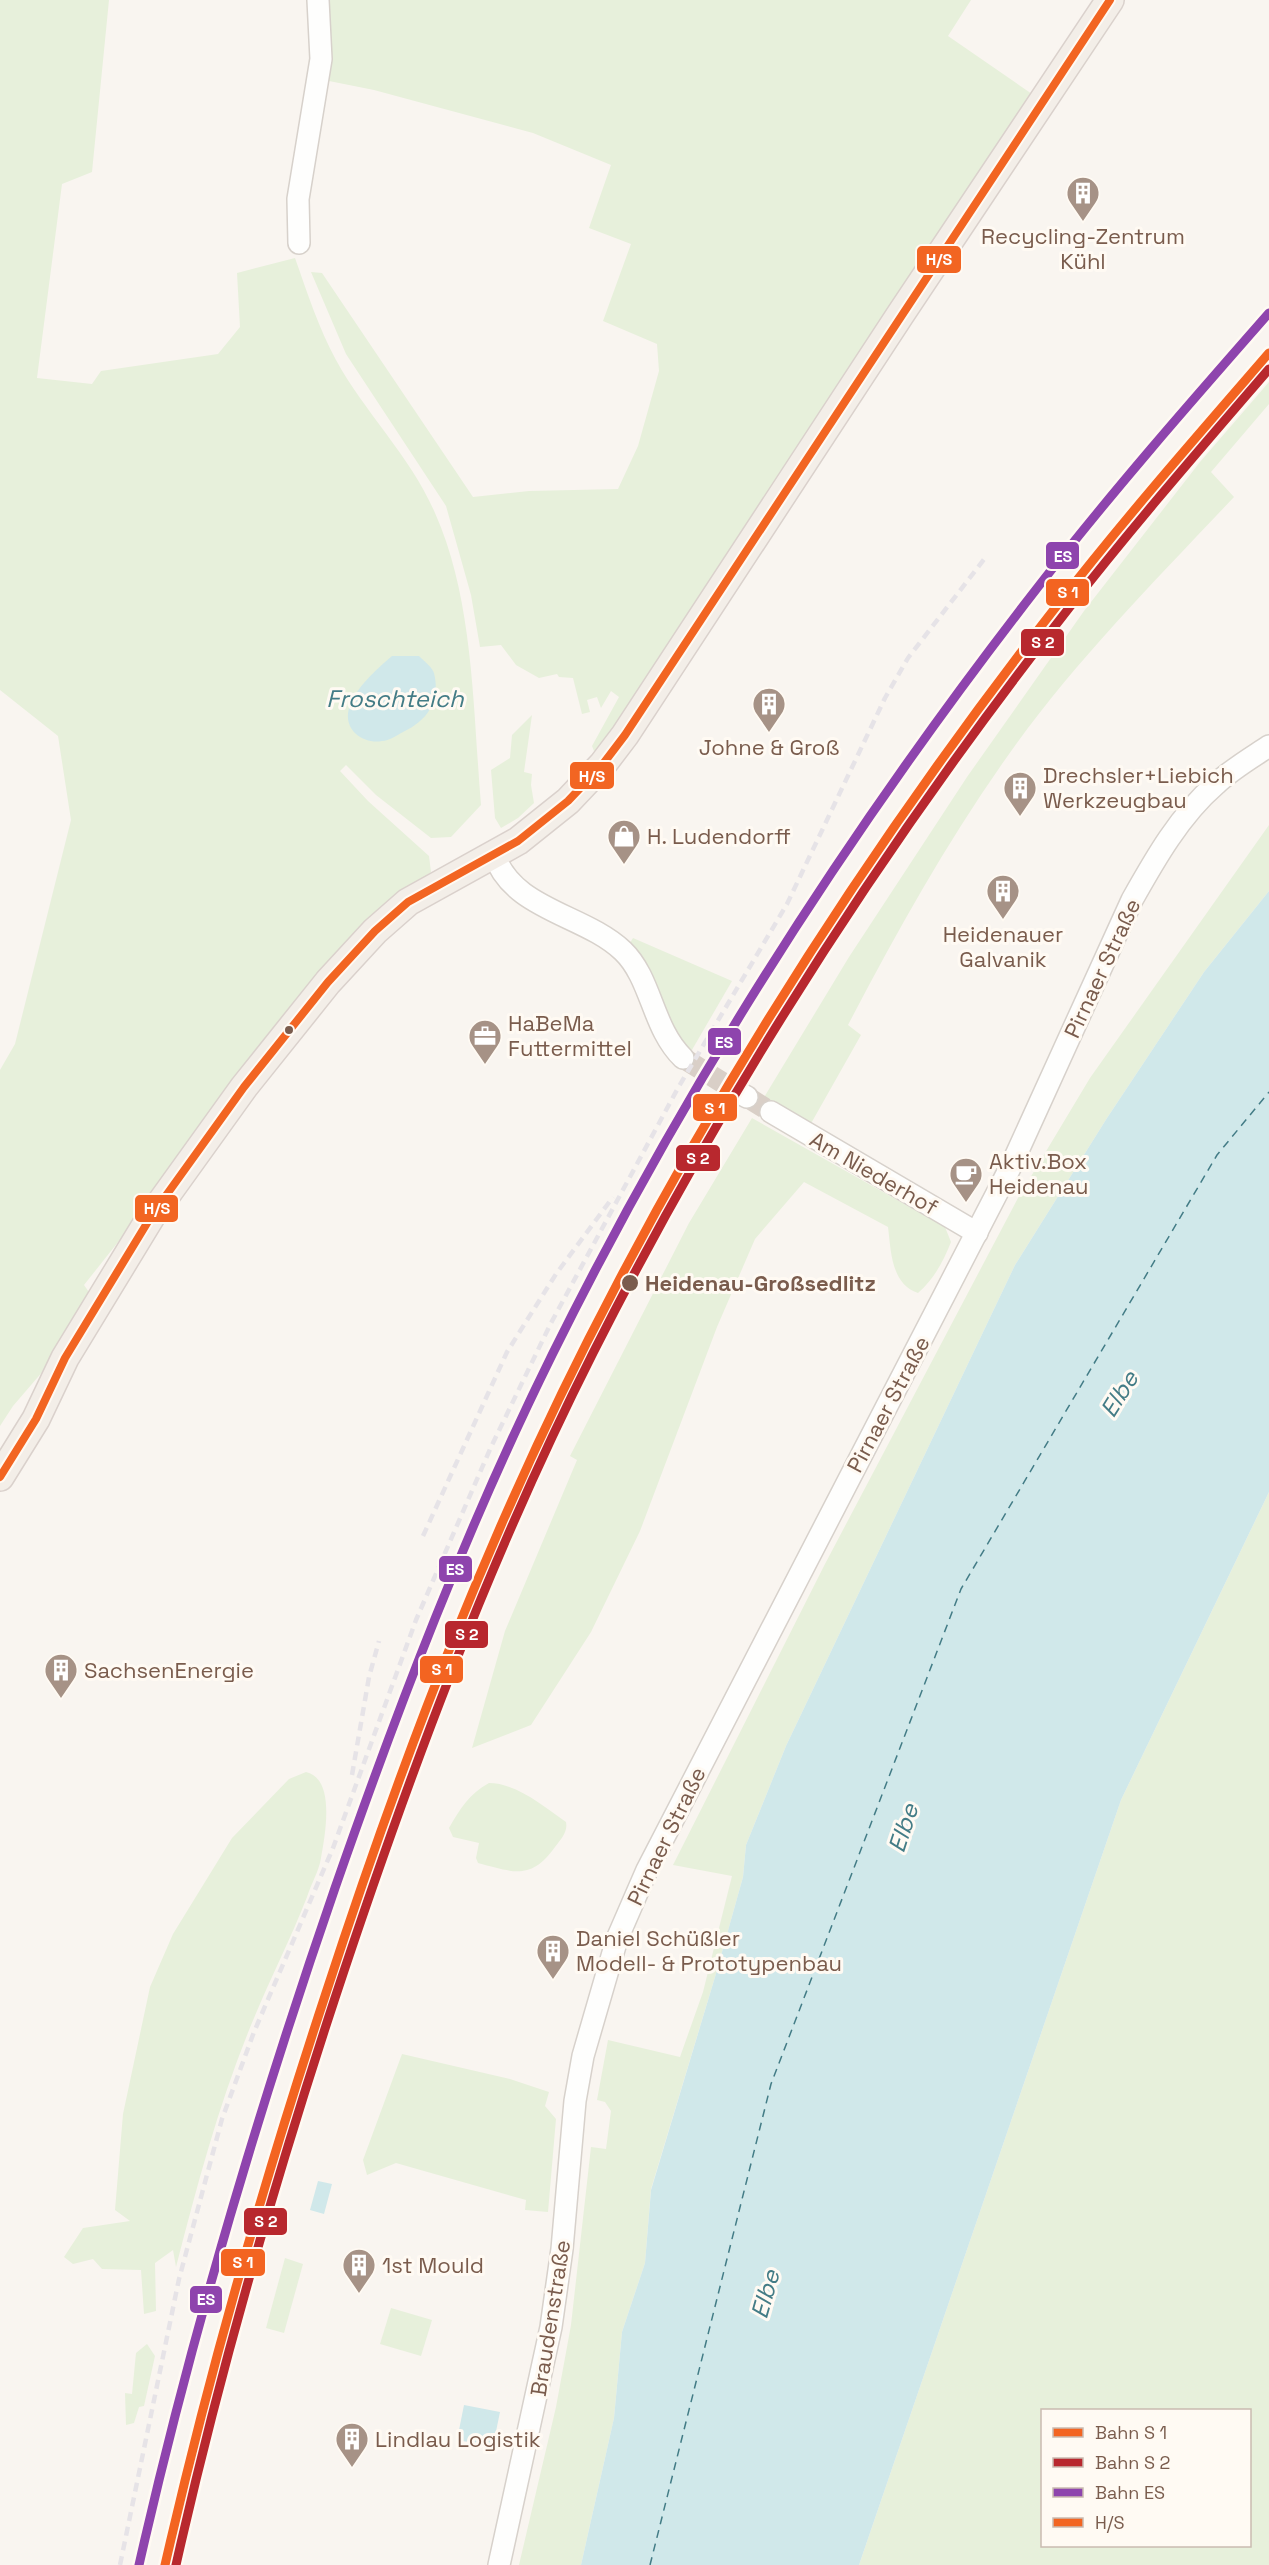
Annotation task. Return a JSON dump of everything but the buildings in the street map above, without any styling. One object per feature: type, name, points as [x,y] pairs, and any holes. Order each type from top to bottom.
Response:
[{"type":"main road","points":[[0,1477],[36,1419],[65,1358],[141,1233],[187,1164],[244,1087],[352,955],[408,902],[518,841],[567,801],[626,735],[900,315],[1110,0]]},
{"type":"main road","points":[[0,1447],[23,1411],[65,1358]]},
{"type":"street","points":[[298,243],[298,199],[321,58],[318,0]]},
{"type":"street","name":"Pirnaer Straße","points":[[575,2103],[583,2056],[598,1996],[617,1939],[647,1870],[1011,1166],[1132,900],[1149,869],[1197,802],[1217,782],[1269,746]]},
{"type":"street","points":[[494,854],[499,868],[513,887],[622,951],[638,972],[660,1026],[683,1059]]},
{"type":"street","name":"Am Niederhof","points":[[771,1112],[977,1233]]},
{"type":"street","name":"Braudenstraße","points":[[499,2565],[551,2327],[562,2249],[575,2103]]},
{"type":"green space","points":[[0,0],[109,0],[92,172],[62,184],[37,378],[92,384],[101,371],[218,354],[240,327],[237,273],[295,258],[319,323],[336,360],[425,493],[448,547],[458,582],[470,656],[481,805],[451,837],[431,838],[376,795],[346,765],[340,771],[368,801],[429,856],[431,872],[403,893],[235,1080],[178,1155],[130,1227],[84,1285],[91,1295],[50,1363],[13,1406],[0,1426],[0,1070],[15,1044],[71,820],[58,736],[0,690]]},
{"type":"green space","points":[[325,0],[971,0],[948,36],[1032,94],[606,744],[594,751],[592,746],[619,697],[611,691],[601,708],[597,697],[587,700],[590,712],[582,714],[573,678],[559,677],[557,674],[539,678],[516,665],[501,645],[480,647],[471,595],[446,506],[346,354],[311,272],[322,273],[473,497],[529,491],[618,489],[638,446],[659,371],[657,344],[603,321],[631,244],[589,228],[611,165],[533,133],[374,90],[324,80]]},
{"type":"green space","points":[[1269,382],[1269,404],[1211,472],[1234,497],[1083,660],[1028,728],[981,795],[921,892],[848,1025],[861,1035],[809,1127],[763,1099],[849,957],[967,777],[1084,611],[1200,462]]},
{"type":"green space","points":[[532,715],[524,772],[532,774],[534,803],[518,818],[501,828],[495,818],[491,770],[510,758],[512,735]]},
{"type":"green space","points":[[1269,825],[1269,891],[1204,972],[1107,1118],[1015,1265],[786,1746],[746,1845],[743,1877],[651,2189],[645,2263],[622,2332],[614,2418],[581,2565],[519,2565],[556,2407],[571,2325],[591,2147],[606,2149],[611,2111],[605,2102],[597,2100],[608,2040],[680,2057],[703,1992],[732,1876],[673,1865],[825,1564],[1018,1198],[1090,1078]]},
{"type":"green space","points":[[633,938],[732,981],[689,1055],[628,946]]},
{"type":"green space","points":[[752,1118],[945,1227],[951,1242],[948,1249],[924,1288],[918,1293],[909,1289],[902,1282],[894,1266],[888,1227],[804,1182],[755,1239],[717,1327],[640,1531],[591,1632],[531,1725],[472,1748],[505,1631],[577,1460],[570,1456],[689,1223]]},
{"type":"green space","points":[[1269,1492],[1269,2565],[859,2565],[1121,1800]]},
{"type":"green space","points":[[306,1772],[322,1785],[325,1796],[326,1823],[319,1868],[242,2048],[201,2172],[176,2267],[173,2250],[155,2263],[156,2311],[144,2314],[141,2270],[102,2269],[93,2259],[73,2264],[64,2257],[83,2228],[130,2221],[115,2210],[123,2114],[150,1987],[173,1934],[232,1838],[289,1779]]},
{"type":"green space","points":[[489,1783],[520,1791],[566,1822],[562,1838],[538,1865],[521,1871],[511,1871],[478,1863],[476,1858],[479,1843],[453,1837],[449,1828],[457,1814],[470,1797]]},
{"type":"green space","points":[[402,2054],[510,2079],[549,2092],[545,2106],[556,2119],[548,2212],[525,2210],[526,2200],[396,2163],[367,2175],[363,2160]]},
{"type":"green space","points":[[285,2258],[303,2264],[284,2333],[266,2328]]},
{"type":"green space","points":[[391,2308],[432,2320],[421,2356],[380,2344]]},
{"type":"green space","points":[[147,2344],[155,2356],[144,2406],[139,2407],[134,2423],[126,2425],[125,2393],[132,2394],[136,2353]]},
{"type":"water","name":"Froschteich","points":[[392,656],[419,656],[430,666],[436,683],[434,701],[425,716],[412,727],[387,740],[379,742],[368,740],[356,734],[349,724],[348,713],[351,702],[366,680]]},
{"type":"water","name":"Elbe","points":[[1269,891],[1269,1492],[1121,1800],[859,2565],[581,2565],[614,2418],[622,2332],[645,2263],[651,2190],[743,1877],[746,1845],[786,1746],[1015,1265],[1107,1118],[1204,972]]},
{"type":"water","points":[[318,2181],[332,2184],[324,2214],[310,2210]]},
{"type":"water","points":[[464,2405],[500,2412],[493,2446],[457,2440]]},
{"type":"ferry route","points":[[650,2565],[771,2084],[961,1589],[1217,1155],[1269,1092]]},
{"type":"tunnel","points":[[683,1058],[736,1091]]},
{"type":"tunnel","points":[[747,1097],[771,1112]]},
{"type":"railway","points":[[120,2565],[179,2279],[222,2119],[254,2032],[333,1848],[416,1620],[491,1447],[551,1323],[678,1088],[787,904],[885,698],[908,658],[985,558]]},
{"type":"railway","points":[[423,1536],[507,1352],[556,1274],[613,1197]]},
{"type":"railway","points":[[352,1775],[369,1677],[379,1641]]},
{"type":"transit line","name":"H/S","points":[[0,1477],[36,1419],[65,1358],[152,1215],[244,1087],[328,982],[375,931],[408,902],[518,841],[568,801],[603,764],[625,735],[1110,0]]},
{"type":"transit line","points":[[165,2565],[238,2279],[302,2067],[355,1905],[455,1636],[491,1548],[571,1374],[663,1198],[714,1110],[821,936],[878,851],[997,684],[1084,571],[1269,353]]},
{"type":"transit line","points":[[176,2565],[210,2422],[248,2281],[311,2071],[390,1836],[484,1591],[518,1511],[593,1353],[698,1158],[754,1063],[873,876],[1002,696],[1069,608],[1142,517],[1269,369]]},
{"type":"rail line","name":"ES","points":[[139,2565],[181,2394],[228,2224],[279,2056],[335,1888],[435,1618],[491,1485],[552,1355],[658,1154],[716,1056],[776,959],[902,770],[1066,552],[1180,414],[1269,313]]},
{"type":"place","name":"Recycling-Zentrum Kühl","points":[[1083,222]]},
{"type":"place","name":"Johne & Groß","points":[[769,733]]},
{"type":"place","name":"Drechsler+Liebich Werkzeugbau","points":[[1020,817]]},
{"type":"place","name":"H. Ludendorff","points":[[624,865]]},
{"type":"place","name":"Heidenauer Galvanik","points":[[1003,920]]},
{"type":"place","name":"HaBeMa Futtermittel","points":[[485,1065]]},
{"type":"place","name":"Aktiv.Box Heidenau","points":[[966,1203]]},
{"type":"place","name":"Heidenau-Großsedlitz","points":[[630,1283]]},
{"type":"place","name":"SachsenEnergie","points":[[61,1699]]},
{"type":"place","name":"Daniel Schüßler Modell- & Prototypenbau","points":[[553,1980]]},
{"type":"place","name":"1st Mould","points":[[359,2294]]},
{"type":"place","name":"Lindlau Logistik","points":[[352,2468]]}]
